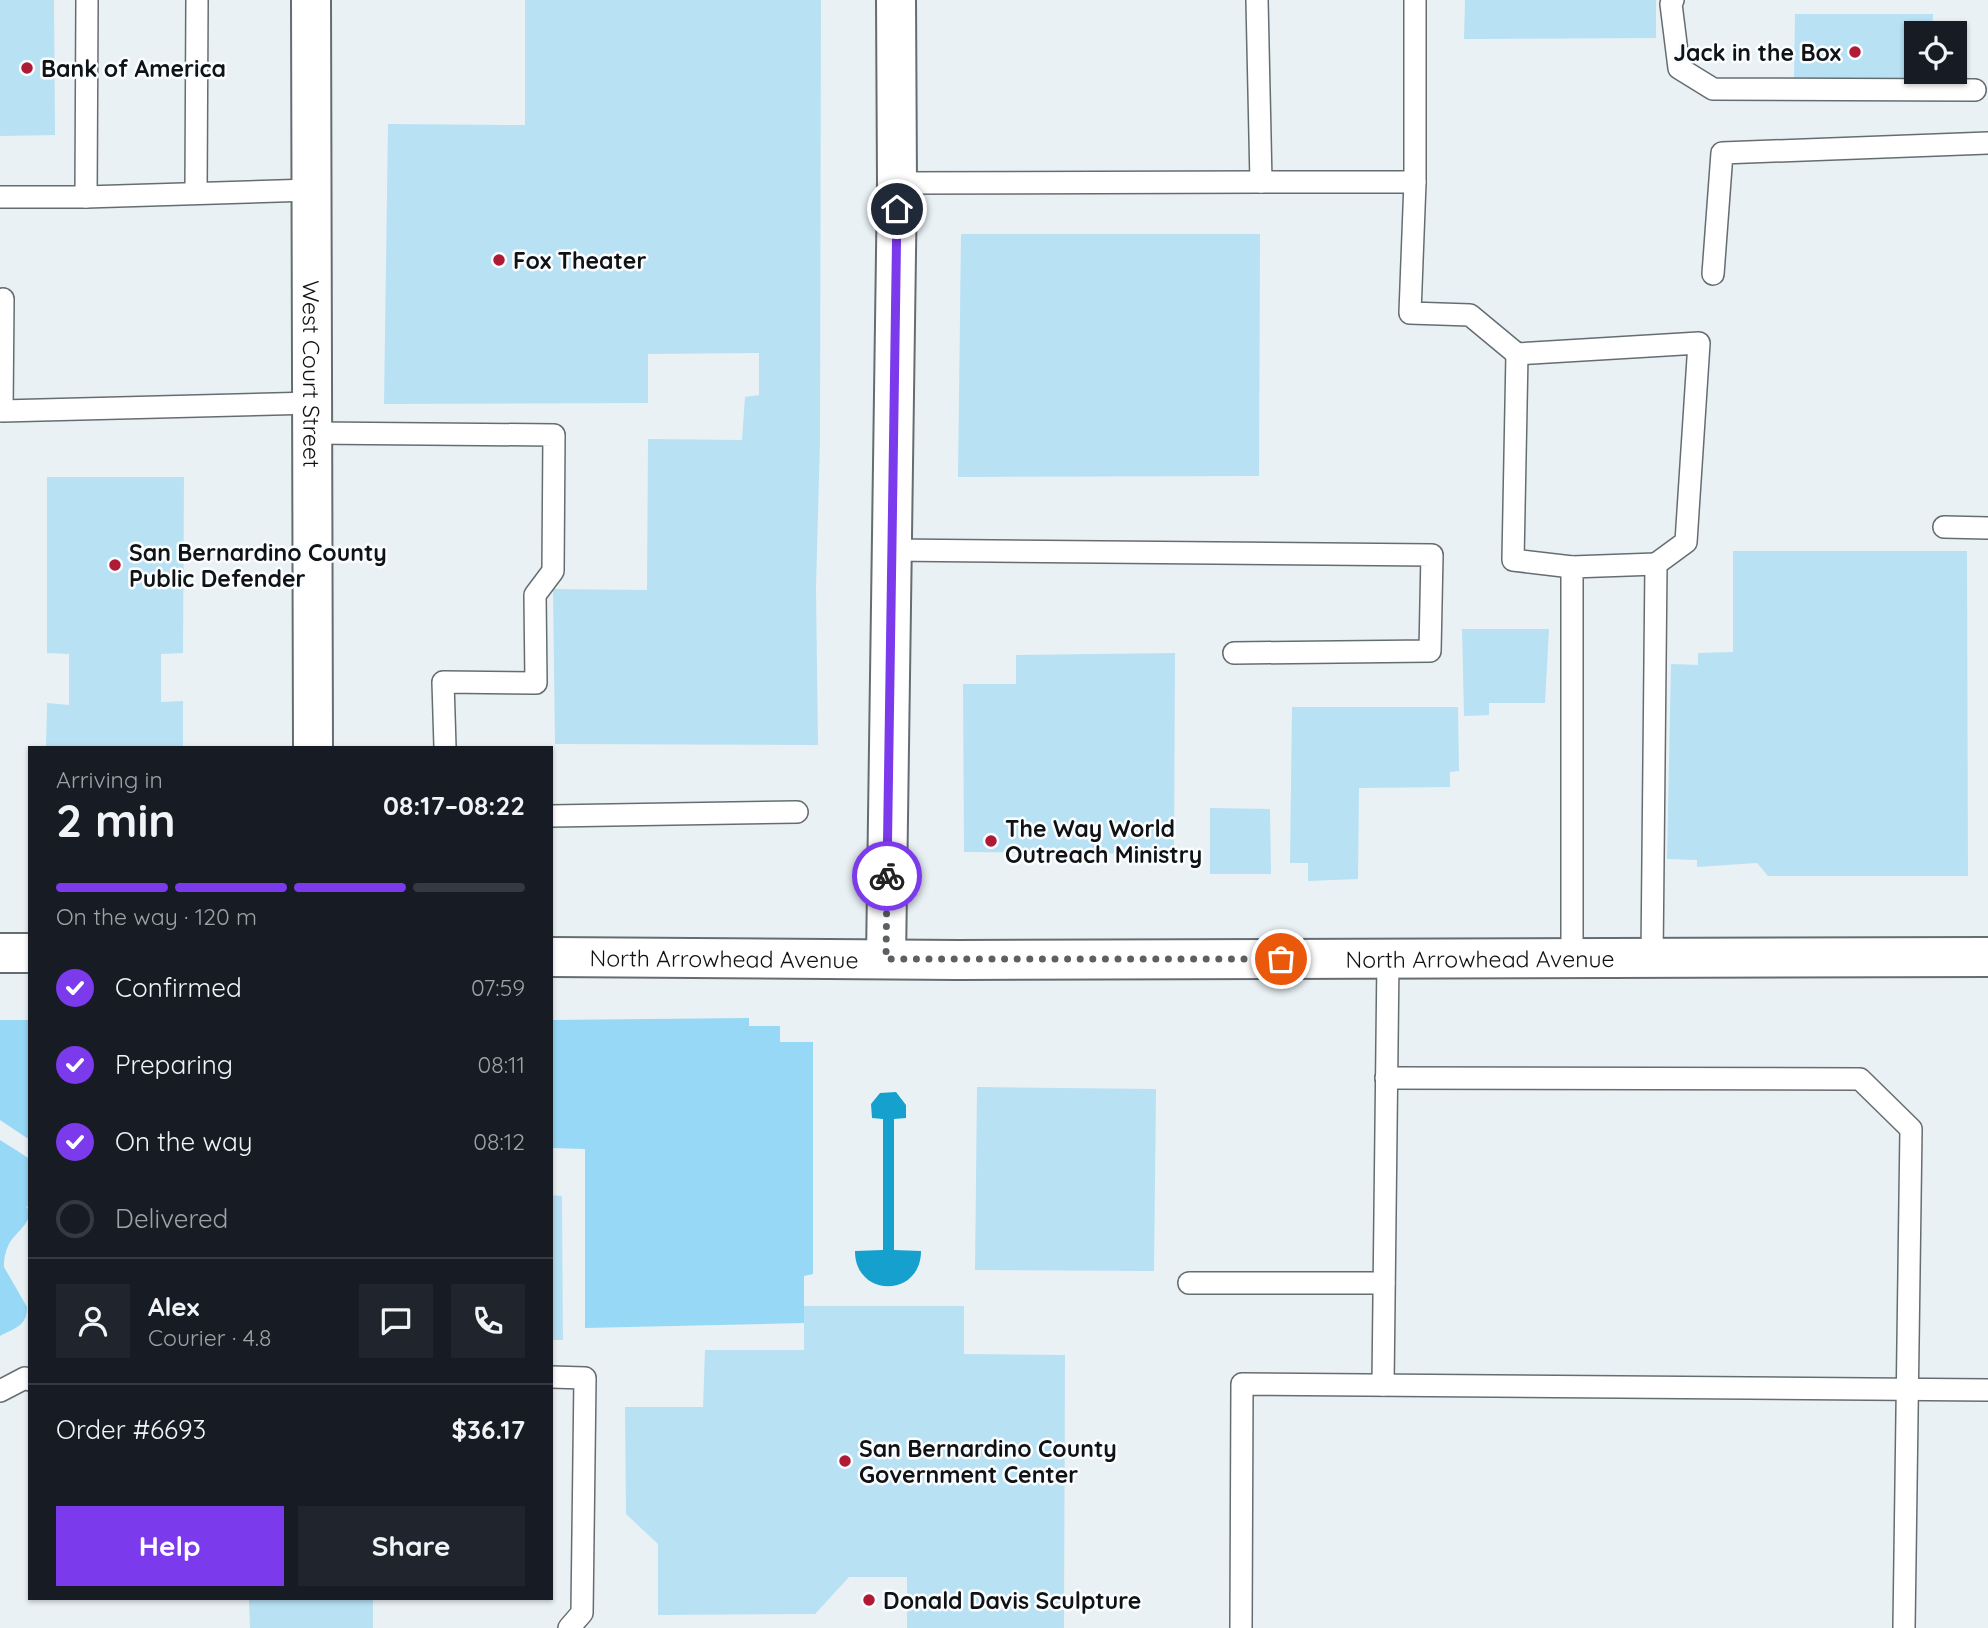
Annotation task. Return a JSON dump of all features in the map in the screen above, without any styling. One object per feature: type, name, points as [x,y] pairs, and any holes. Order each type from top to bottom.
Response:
[{"type":"main road","name":"West Court Street","points":[[311,0],[313,746]]},
{"type":"main road","points":[[886,959],[897,183],[896,0]]},
{"type":"main road","points":[[0,953],[28,953]]},
{"type":"main road","name":"North Arrowhead Avenue","points":[[553,957],[1988,957]]},
{"type":"lane","points":[[86,197],[87,0]]},
{"type":"lane","points":[[196,192],[197,0]]},
{"type":"lane","points":[[1257,0],[1261,182]]},
{"type":"lane","points":[[1415,0],[1415,182],[1410,313],[1470,316],[1517,354],[1699,343],[1686,542],[1656,564],[1572,567],[1513,560],[1517,354]]},
{"type":"lane","points":[[1673,0],[1671,4],[1679,68],[1713,89],[1975,90]]},
{"type":"lane","points":[[1713,274],[1722,153],[1988,143]]},
{"type":"lane","points":[[897,183],[1415,182]]},
{"type":"lane","points":[[0,197],[310,190]]},
{"type":"lane","points":[[3,299],[2,411],[314,418],[554,435],[553,570],[535,594],[536,683],[443,682],[445,746]]},
{"type":"lane","points":[[1944,527],[1988,527]]},
{"type":"lane","points":[[891,550],[1432,555],[1430,651],[1234,653]]},
{"type":"lane","points":[[1653,958],[1656,564]]},
{"type":"lane","points":[[1572,567],[1572,958]]},
{"type":"lane","points":[[553,816],[797,812]]},
{"type":"lane","points":[[1383,1385],[1388,959]]},
{"type":"lane","points":[[1386,1078],[1860,1079],[1911,1129],[1904,1628]]},
{"type":"lane","points":[[1189,1283],[1384,1283]]},
{"type":"lane","points":[[553,1377],[585,1378],[582,1613],[569,1628]]},
{"type":"lane","points":[[0,1391],[25,1378],[28,1379]]},
{"type":"lane","points":[[1241,1628],[1242,1384],[1988,1390]]},
{"type":"shaded area","points":[[749,1018],[749,1026],[780,1026],[780,1042],[813,1042],[813,1274],[804,1276],[804,1323],[585,1328],[585,1149],[553,1148],[553,1020]]},
{"type":"shaded area","points":[[0,1020],[28,1020],[28,1139],[0,1120]]},
{"type":"shaded area","points":[[896,1092],[906,1105],[906,1118],[894,1119],[894,1250],[921,1251],[918,1266],[911,1277],[900,1284],[888,1286],[876,1284],[865,1277],[858,1266],[855,1251],[883,1250],[883,1119],[872,1118],[871,1104],[880,1093]]},
{"type":"shaded area","points":[[0,1140],[28,1158],[28,1218],[9,1244],[4,1264],[27,1307],[25,1319],[19,1326],[0,1336]]},
{"type":"building","name":"Bank of America","points":[[0,0],[54,0],[55,135],[0,136]]},
{"type":"building","points":[[525,0],[821,0],[820,440],[816,588],[818,745],[555,744],[553,589],[647,590],[648,439],[742,440],[745,397],[759,395],[759,353],[648,354],[648,403],[384,404],[388,124],[525,125]]},
{"type":"building","points":[[1465,0],[1656,0],[1656,38],[1464,39]]},
{"type":"building","name":"Jack in the Box","points":[[1795,14],[1933,14],[1933,21],[1904,21],[1904,83],[1794,81]]},
{"type":"building","points":[[961,234],[1260,234],[1259,476],[958,477]]},
{"type":"building","name":"San Bernardino County Public Defender","points":[[47,477],[184,477],[183,653],[161,654],[161,702],[183,701],[183,746],[46,746],[47,703],[69,705],[69,654],[47,653]]},
{"type":"building","points":[[1733,551],[1967,551],[1968,876],[1768,876],[1757,863],[1697,867],[1697,860],[1667,859],[1671,664],[1698,665],[1698,653],[1733,652]]},
{"type":"building","points":[[1462,629],[1549,629],[1545,703],[1489,703],[1489,715],[1464,716]]},
{"type":"building","points":[[1175,653],[1174,854],[964,852],[963,684],[1016,684],[1016,655]]},
{"type":"building","points":[[1292,707],[1458,707],[1459,771],[1450,772],[1450,787],[1359,788],[1358,879],[1308,881],[1308,863],[1290,863]]},
{"type":"building","points":[[1210,808],[1270,809],[1271,874],[1210,874]]},
{"type":"building","points":[[977,1087],[1156,1089],[1154,1271],[975,1270]]},
{"type":"building","points":[[553,1195],[562,1196],[563,1340],[553,1340]]},
{"type":"building","name":"San Bernardino County Government Center","points":[[804,1306],[964,1306],[964,1354],[1065,1355],[1064,1628],[907,1628],[907,1577],[849,1577],[815,1614],[658,1615],[658,1544],[626,1514],[625,1407],[703,1407],[705,1350],[804,1350]]},
{"type":"building","points":[[249,1600],[373,1600],[373,1628],[250,1628]]},
{"type":"way so far","points":[[887,876],[886,959],[1281,959]]},
{"type":"place","name":"Jack in the Box","points":[[1855,52]]},
{"type":"place","name":"Bank of America","points":[[27,68]]},
{"type":"place","name":"Fox Theater","points":[[499,260]]},
{"type":"place","name":"San Bernardino County Public Defender","points":[[115,565]]},
{"type":"place","name":"The Way World Outreach Ministry","points":[[991,841]]},
{"type":"place","name":"San Bernardino County Government Center","points":[[845,1461]]},
{"type":"place","name":"Donald Davis Sculpture","points":[[869,1600]]},
{"type":"route","points":[[887,876],[897,209]]}]
